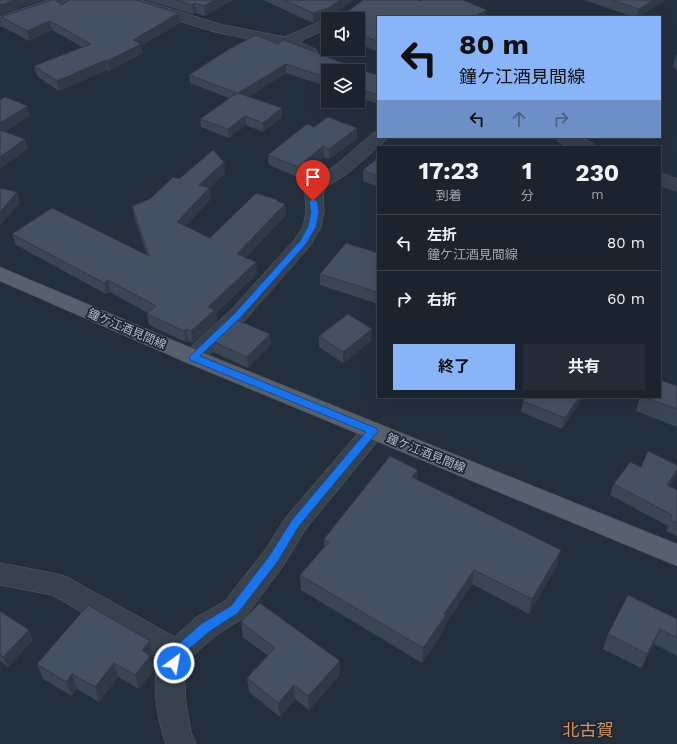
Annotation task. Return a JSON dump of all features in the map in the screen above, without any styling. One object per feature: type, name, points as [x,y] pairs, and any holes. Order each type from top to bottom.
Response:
[{"type":"main road","name":"鐘ケ江酒見間線","points":[[0,273],[193,357],[677,555]]},
{"type":"street","points":[[0,22],[63,0]]},
{"type":"street","points":[[126,0],[220,29],[287,42],[323,57]]},
{"type":"street","points":[[287,42],[321,27]]},
{"type":"street","points":[[193,357],[238,315],[303,242],[312,227],[315,212],[314,193],[318,184],[341,170],[378,138]]},
{"type":"street","points":[[564,138],[584,146]]},
{"type":"street","points":[[661,178],[677,186]]},
{"type":"street","points":[[181,744],[176,732],[171,704],[170,673],[177,653],[206,628],[234,609],[258,579],[296,523],[373,431]]},
{"type":"street","points":[[0,574],[58,585],[177,653]]},
{"type":"building","points":[[0,0],[15,0],[0,5]]},
{"type":"building","points":[[55,0],[62,5],[69,0],[136,0],[179,13],[133,40],[141,44],[107,61],[106,60],[57,81],[34,66],[91,44],[50,21],[27,31],[1,17]]},
{"type":"building","points":[[176,0],[215,0],[204,6],[195,3],[192,5]]},
{"type":"building","points":[[284,0],[340,0],[329,8],[313,13]]},
{"type":"building","points":[[363,0],[463,0],[487,10],[475,16],[377,16],[377,42],[365,36],[365,12],[329,11],[348,11]]},
{"type":"building","points":[[612,0],[654,0],[639,9]]},
{"type":"building","points":[[256,35],[278,44],[284,40],[321,54],[321,56],[325,56],[346,64],[321,64],[321,76],[286,64],[238,93],[282,108],[263,123],[245,116],[228,129],[200,119],[237,93],[189,75],[229,49]]},
{"type":"building","points":[[365,71],[377,75],[377,95],[365,90]]},
{"type":"building","points":[[5,97],[28,106],[0,123],[0,100]]},
{"type":"building","points":[[328,117],[357,128],[329,149],[323,146],[298,167],[268,155],[307,124],[314,127]]},
{"type":"building","points":[[0,130],[25,139],[0,157]]},
{"type":"building","points":[[213,150],[224,162],[199,185],[209,188],[177,222],[210,238],[256,193],[278,200],[277,201],[285,204],[237,254],[256,262],[208,307],[215,310],[191,331],[186,329],[184,331],[147,314],[156,306],[108,280],[104,283],[12,234],[52,208],[149,256],[132,206],[150,199],[173,177],[179,179]]},
{"type":"building","points":[[377,159],[377,176],[363,170]]},
{"type":"building","points":[[0,188],[17,192],[0,212]]},
{"type":"building","points":[[346,243],[377,253],[377,292],[320,274]]},
{"type":"building","points":[[348,314],[372,329],[343,352],[319,336]]},
{"type":"building","points":[[235,319],[270,334],[247,357],[212,341]]},
{"type":"building","points":[[661,380],[677,386],[677,409],[647,398],[661,398]]},
{"type":"building","points":[[525,398],[578,398],[565,418],[523,401]]},
{"type":"building","points":[[648,451],[677,465],[677,470],[667,485],[677,490],[677,523],[670,520],[672,515],[614,484],[630,462],[641,467]]},
{"type":"building","points":[[390,456],[418,470],[412,477],[561,550],[532,599],[474,570],[423,648],[300,575],[329,542],[324,539]]},
{"type":"building","points":[[628,595],[677,619],[677,638],[660,629],[647,654],[608,634]]},
{"type":"building","points":[[260,603],[340,661],[308,696],[294,685],[278,703],[247,678],[275,648],[241,622]]},
{"type":"building","points":[[88,605],[150,641],[142,650],[150,656],[135,675],[114,663],[95,687],[72,674],[66,682],[37,664]]},
{"type":"building","points":[[0,611],[29,630],[3,657],[0,654]]},
{"type":"district","name":"北古賀","points":[[588,730]]},
{"type":"route","points":[[174,663],[177,653],[206,628],[234,609],[274,558],[296,523],[373,431],[193,357],[238,315],[303,242],[312,227],[315,212],[313,201]]}]
